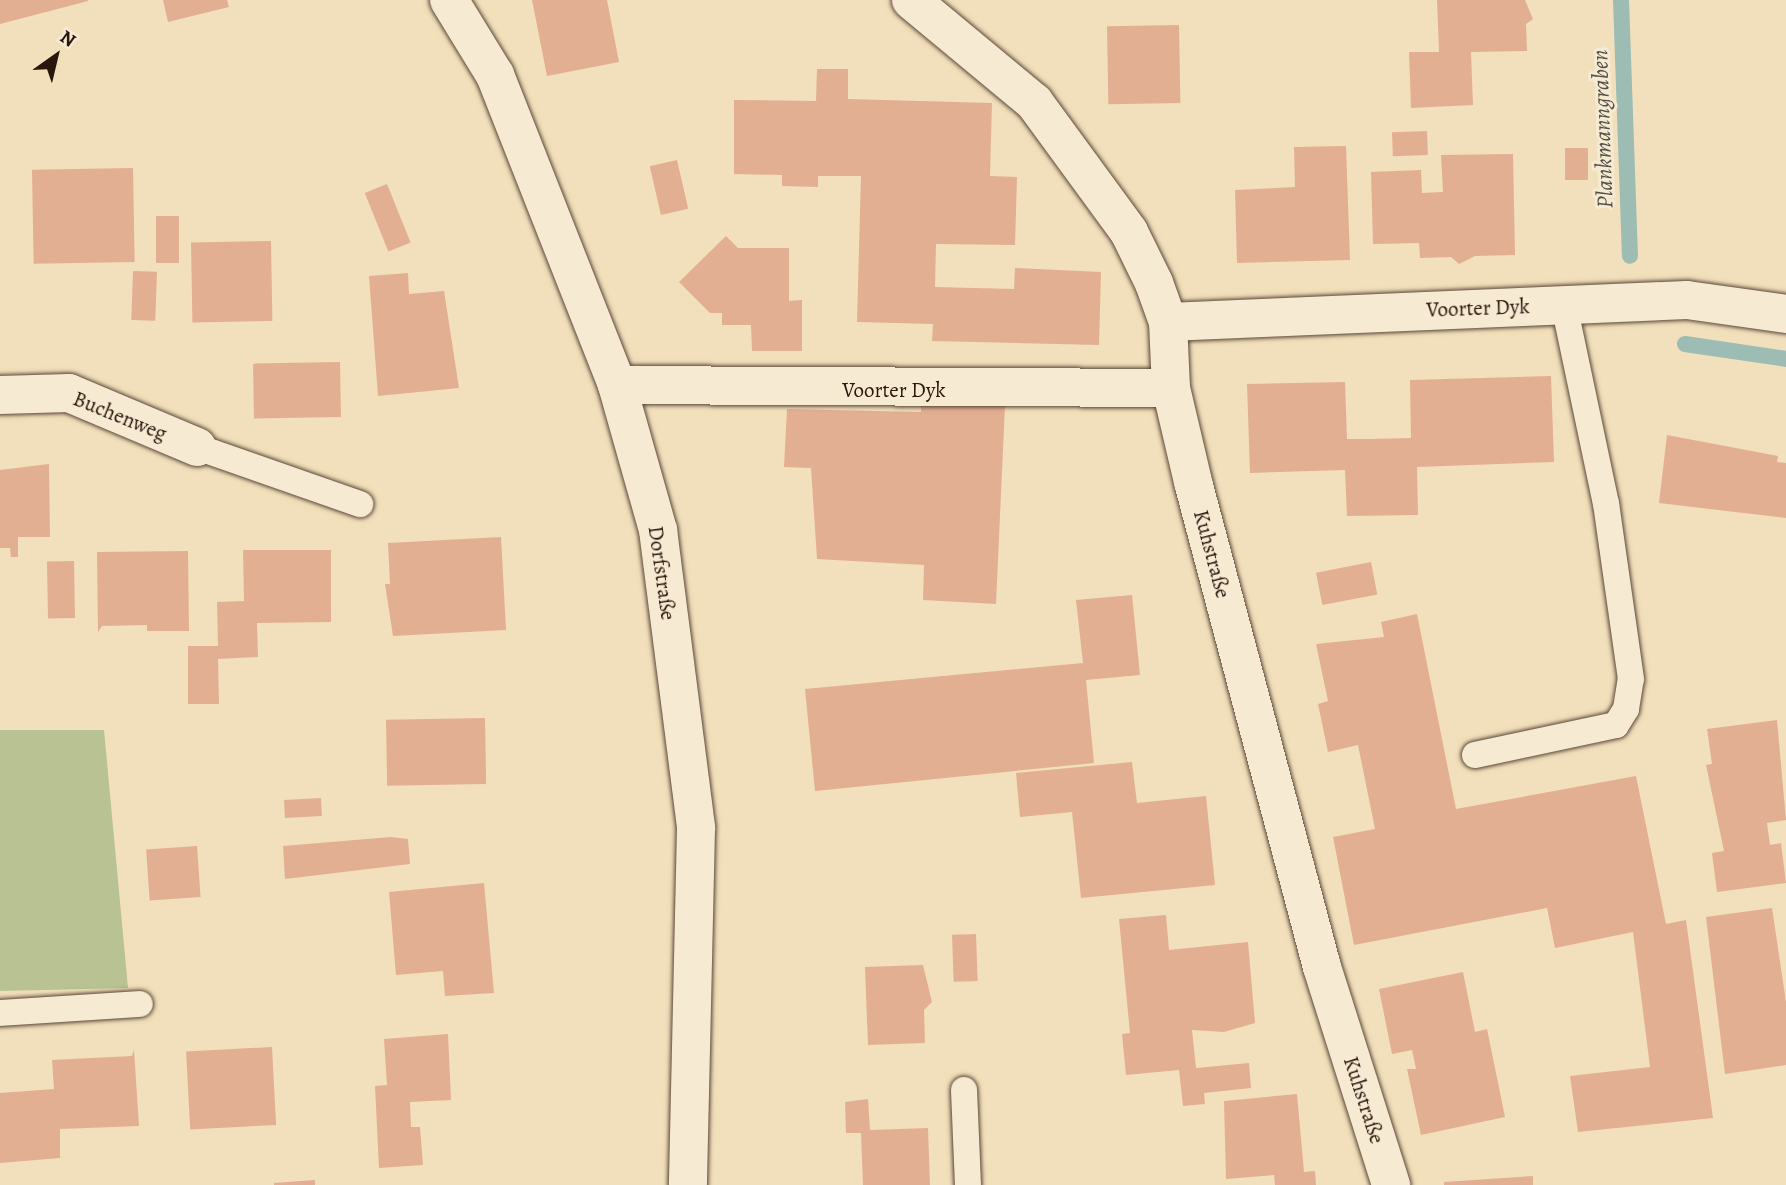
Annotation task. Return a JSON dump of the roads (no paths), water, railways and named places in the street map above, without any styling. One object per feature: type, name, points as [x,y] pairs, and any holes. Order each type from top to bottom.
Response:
[{"type":"street","name":"Dorfstraße","points":[[449,0],[495,75],[617,385],[658,530],[696,828],[688,1185]]},
{"type":"street","name":"Kuhstraße","points":[[911,0],[1034,102],[1129,232],[1168,322],[1171,388],[1322,967],[1391,1185]]},
{"type":"street","name":"Voorter Dyk","points":[[1168,322],[1687,300],[1786,314]]},
{"type":"street","name":"Voorter Dyk","points":[[617,385],[1171,388]]},
{"type":"street","name":"Buchenweg","points":[[0,395],[69,393],[197,447]]},
{"type":"lane","points":[[1475,755],[1616,725],[1626,709],[1631,679],[1606,504],[1564,305]]},
{"type":"lane","points":[[197,447],[360,504]]},
{"type":"lane","points":[[0,1013],[140,1004]]},
{"type":"lane","points":[[964,1090],[968,1185]]},
{"type":"waterway","name":"Plankmanngraben","points":[[1621,0],[1630,256]]},
{"type":"waterway","name":"Plankmanngraben","points":[[1685,344],[1786,359]]}]
